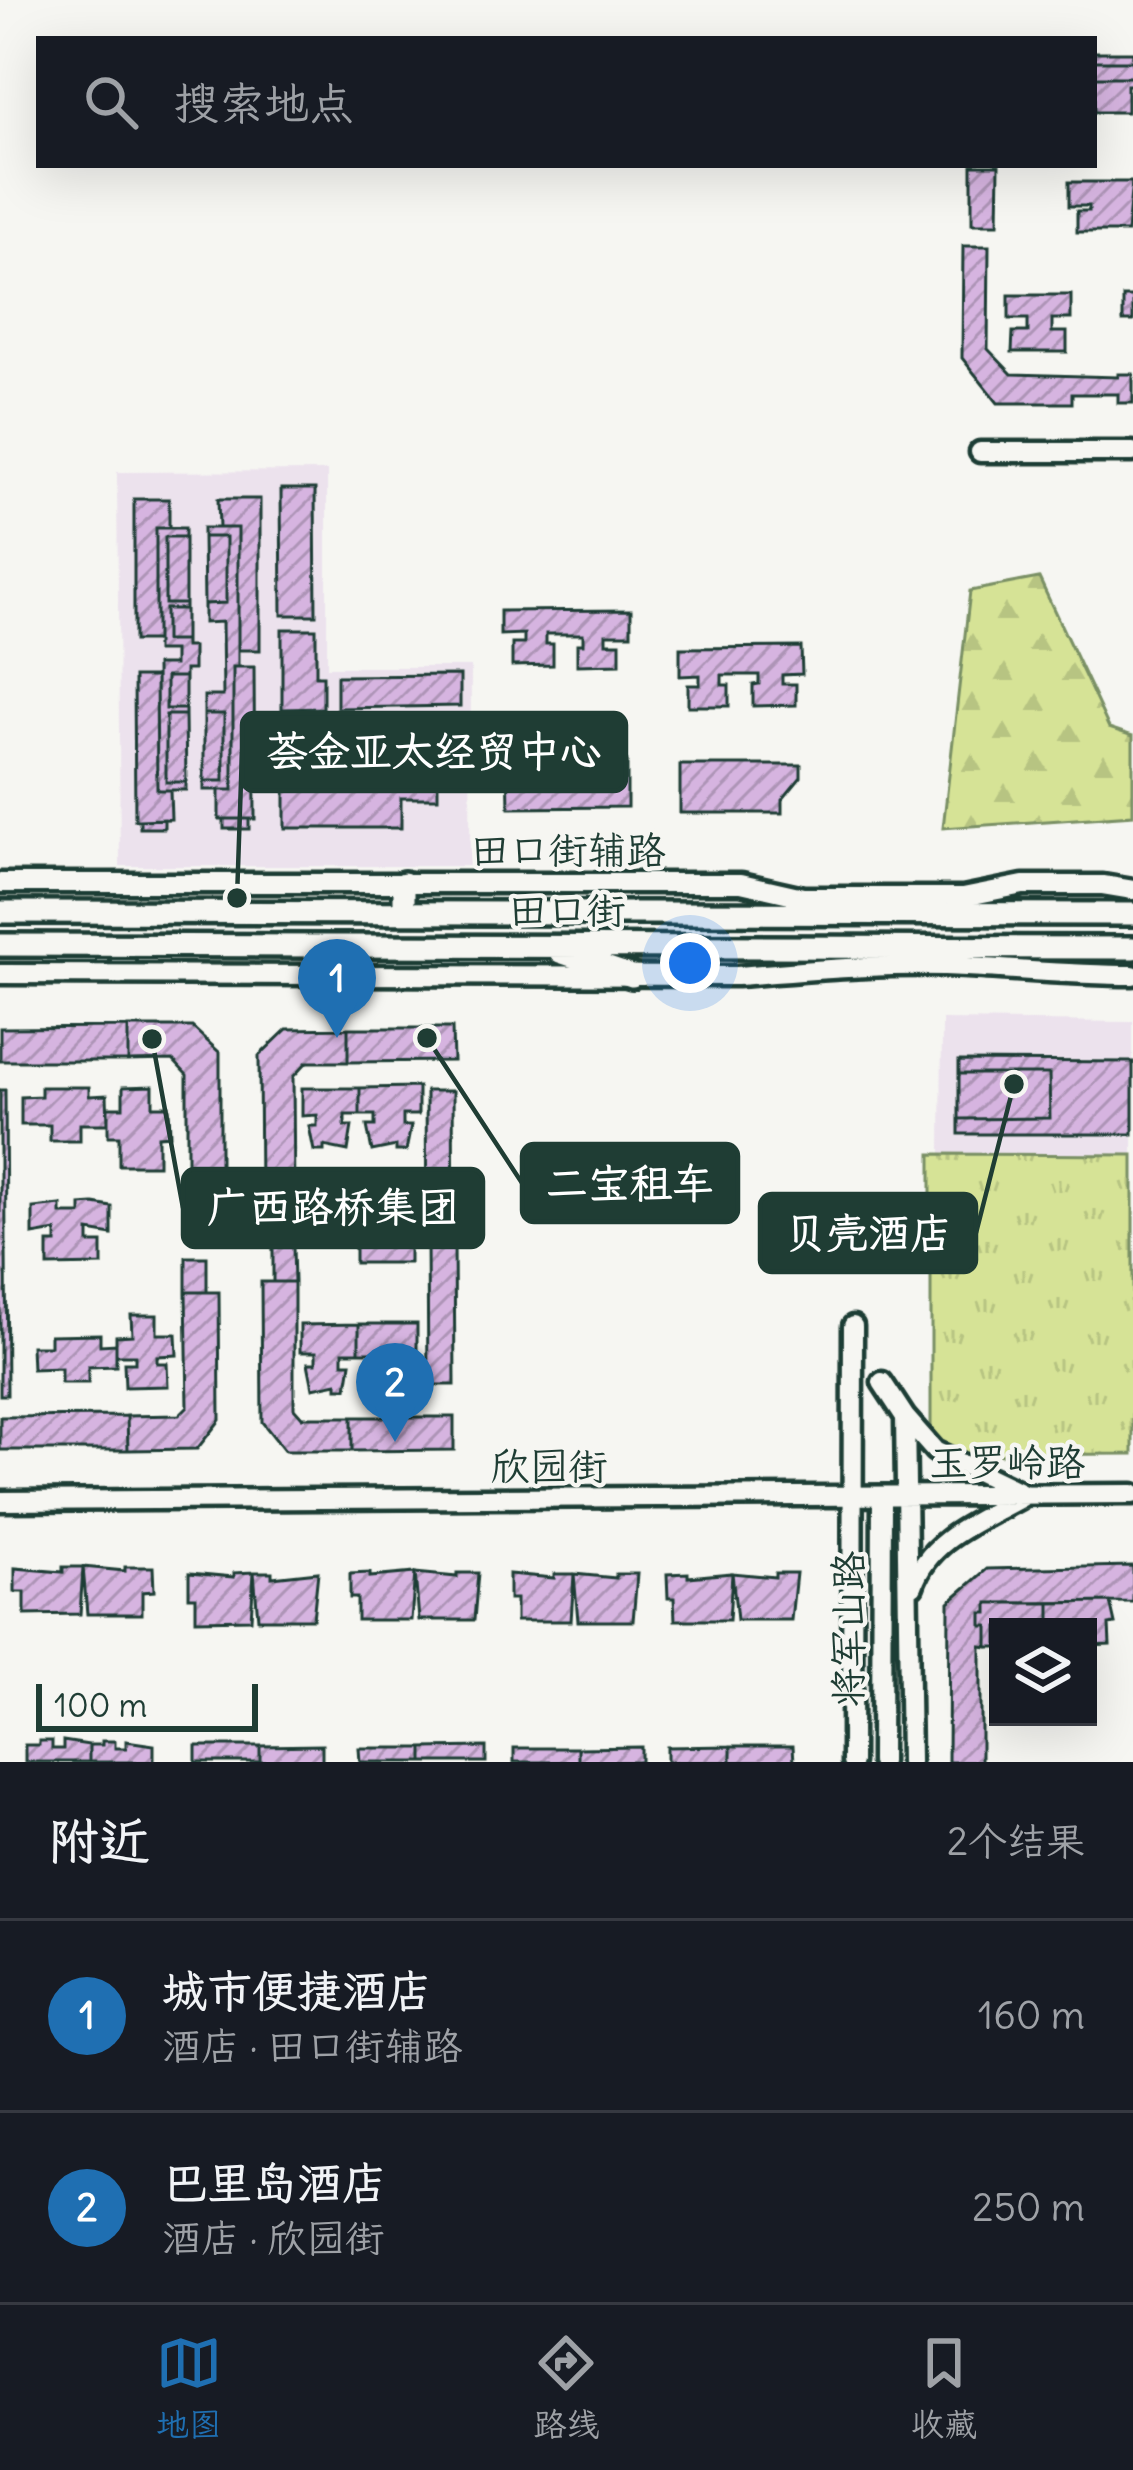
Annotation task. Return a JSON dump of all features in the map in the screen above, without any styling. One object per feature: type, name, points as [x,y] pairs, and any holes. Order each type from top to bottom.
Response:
[{"type":"main road","points":[[404,883],[404,913]]},
{"type":"main road","name":"田口街","points":[[7,910],[1133,914]]},
{"type":"main road","name":"田口街","points":[[0,945],[1133,948]]},
{"type":"main road","points":[[542,946],[632,976]]},
{"type":"street","points":[[980,452],[1133,452]]},
{"type":"street","name":"田口街辅路","points":[[0,883],[741,883],[803,897],[963,897],[1023,885],[1103,885],[1133,890]]},
{"type":"street","points":[[0,974],[737,976],[830,968],[945,967],[1042,975],[1133,975]]},
{"type":"street","points":[[852,1762],[853,1326]]},
{"type":"street","points":[[882,1382],[905,1418],[935,1451],[1027,1495]]},
{"type":"street","points":[[905,1418],[910,1762]]},
{"type":"street","name":"玉罗岭路","points":[[882,1496],[1133,1494]]},
{"type":"street","points":[[910,1592],[919,1566],[933,1548],[1027,1495]]},
{"type":"street","name":"欣园街","points":[[0,1501],[882,1496]]},
{"type":"street","name":"将军山路","points":[[882,1496],[883,1762]]},
{"type":"street","points":[[883,1762],[910,1703]]},
{"type":"shaded area","points":[[327,471],[327,667],[471,667],[470,866],[120,866],[117,472]]},
{"type":"shaded area","points":[[942,1020],[1133,1022],[1133,1155],[941,1154]]},
{"type":"green space","points":[[1039,578],[1109,728],[1133,736],[1133,815],[943,828],[970,591]]},
{"type":"green space","points":[[931,1154],[1133,1155],[1133,1454],[931,1455]]},
{"type":"building","points":[[1097,52],[1133,52],[1133,77],[1097,77]]},
{"type":"building","points":[[1097,61],[1133,61],[1127,112],[1097,112]]},
{"type":"building","points":[[972,168],[999,168],[998,224],[972,224]]},
{"type":"building","points":[[1069,182],[1132,182],[1127,232],[1077,232],[1077,211],[1089,211],[1089,206],[1069,206]]},
{"type":"building","points":[[963,246],[989,246],[988,349],[1012,374],[1133,374],[1133,403],[1118,403],[1118,394],[1072,394],[1072,403],[998,403],[962,358]]},
{"type":"building","points":[[1009,295],[1071,295],[1071,319],[1052,319],[1052,332],[1067,332],[1067,352],[1012,352],[1013,332],[1028,332],[1028,319],[1009,319]]},
{"type":"building","points":[[1123,297],[1133,297],[1133,321],[1123,321]]},
{"type":"building","points":[[281,489],[315,489],[316,615],[282,615]]},
{"type":"building","points":[[134,499],[169,499],[169,528],[156,528],[156,641],[134,641]]},
{"type":"building","points":[[218,499],[260,499],[260,650],[238,650],[238,528],[219,528]]},
{"type":"building","points":[[156,528],[185,528],[185,537],[165,537],[165,604],[185,604],[185,609],[165,609],[165,641],[185,641],[185,647],[193,647],[193,670],[185,670],[185,677],[166,677],[166,709],[185,709],[185,715],[166,715],[166,782],[186,782],[186,790],[157,790],[156,665],[174,665],[174,651],[156,651]]},
{"type":"building","points":[[203,528],[238,528],[233,790],[204,790],[204,781],[224,781],[224,714],[204,714],[204,696],[223,696],[222,622],[204,623],[204,604],[226,603],[226,537],[203,537]]},
{"type":"building","points":[[165,537],[185,537],[185,604],[165,604]]},
{"type":"building","points":[[203,537],[226,537],[226,603],[204,604]]},
{"type":"building","points":[[165,609],[185,609],[185,641],[165,641]]},
{"type":"building","points":[[631,610],[631,634],[606,634],[606,643],[620,643],[620,664],[577,665],[577,644],[583,644],[583,634],[546,634],[546,644],[553,644],[553,665],[512,666],[512,644],[524,644],[524,634],[500,635],[500,611]]},
{"type":"building","points":[[282,629],[316,629],[316,676],[323,676],[323,708],[282,709]]},
{"type":"building","points":[[801,647],[802,674],[782,675],[782,684],[796,684],[796,705],[753,706],[753,685],[759,684],[759,675],[722,675],[722,685],[729,685],[729,706],[688,706],[688,685],[700,685],[700,675],[680,676],[680,648]]},
{"type":"building","points":[[233,667],[254,667],[255,819],[219,819],[219,790],[233,790]]},
{"type":"building","points":[[460,675],[460,706],[337,708],[337,676]]},
{"type":"building","points":[[134,677],[156,677],[157,790],[170,790],[171,819],[135,820]]},
{"type":"building","points":[[166,677],[185,677],[185,709],[166,709]]},
{"type":"building","points":[[204,714],[224,714],[224,781],[204,781]]},
{"type":"building","points":[[166,715],[185,715],[186,782],[166,782]]},
{"type":"building","points":[[438,741],[438,798],[401,798],[401,828],[285,828],[285,742]]},
{"type":"building","points":[[508,762],[627,762],[627,807],[509,808]]},
{"type":"building","points":[[680,765],[801,765],[801,777],[782,800],[782,813],[680,813]]},
{"type":"building","points":[[164,819],[164,828],[140,828],[140,820]]},
{"type":"building","points":[[224,819],[249,819],[249,829],[224,829]]},
{"type":"building","points":[[128,1027],[128,1061],[0,1061],[0,1028]]},
{"type":"building","points":[[128,1027],[192,1027],[220,1053],[220,1201],[187,1201],[187,1075],[173,1060],[128,1061]]},
{"type":"building","points":[[348,1028],[348,1062],[307,1062],[293,1077],[294,1199],[260,1200],[259,1056],[287,1029]]},
{"type":"building","points":[[348,1028],[452,1028],[453,1061],[348,1062]]},
{"type":"building","points":[[959,1061],[1133,1062],[1133,1134],[959,1134]]},
{"type":"building","points":[[959,1074],[1049,1074],[1050,1118],[959,1119]]},
{"type":"building","points":[[153,1086],[153,1106],[169,1106],[170,1135],[158,1136],[158,1165],[119,1165],[119,1136],[108,1136],[108,1107],[123,1107],[123,1087]]},
{"type":"building","points":[[41,1087],[89,1087],[89,1096],[107,1095],[108,1124],[80,1124],[80,1141],[50,1141],[50,1125],[21,1125],[21,1097],[41,1096]]},
{"type":"building","points":[[418,1087],[418,1115],[403,1115],[403,1126],[411,1126],[406,1151],[396,1151],[396,1146],[372,1151],[367,1126],[375,1126],[375,1115],[360,1115],[360,1088]]},
{"type":"building","points":[[302,1088],[360,1088],[360,1115],[345,1115],[345,1126],[352,1126],[348,1151],[324,1146],[324,1151],[314,1151],[309,1126],[317,1126],[317,1115],[302,1116]]},
{"type":"building","points":[[0,1090],[5,1090],[7,1395],[0,1395]]},
{"type":"building","points":[[426,1091],[453,1091],[455,1385],[428,1385]]},
{"type":"building","points":[[368,1201],[368,1211],[389,1211],[389,1201],[419,1204],[419,1232],[396,1228],[396,1240],[409,1240],[409,1263],[355,1263],[355,1240],[363,1240],[363,1228],[340,1232],[340,1204]]},
{"type":"building","points":[[61,1205],[61,1214],[81,1214],[81,1205],[112,1207],[112,1235],[89,1231],[89,1243],[102,1243],[102,1265],[48,1266],[48,1243],[56,1243],[56,1231],[33,1235],[33,1208]]},
{"type":"building","points":[[273,1247],[293,1247],[294,1282],[273,1282]]},
{"type":"building","points":[[186,1257],[207,1257],[207,1292],[186,1292]]},
{"type":"building","points":[[261,1282],[294,1282],[294,1408],[302,1417],[352,1417],[352,1451],[285,1451],[262,1422]]},
{"type":"building","points":[[186,1292],[219,1292],[220,1420],[197,1449],[128,1450],[127,1416],[179,1415],[188,1406]]},
{"type":"building","points":[[131,1315],[157,1315],[157,1334],[176,1334],[177,1355],[157,1356],[157,1363],[167,1363],[168,1386],[125,1387],[124,1363],[135,1363],[135,1355],[116,1355],[116,1336],[132,1335]]},
{"type":"building","points":[[359,1324],[417,1324],[417,1352],[402,1352],[402,1363],[409,1363],[405,1388],[380,1383],[380,1388],[371,1388],[366,1363],[374,1363],[374,1352],[359,1352]]},
{"type":"building","points":[[359,1324],[359,1352],[343,1352],[343,1363],[351,1363],[347,1388],[337,1388],[337,1383],[313,1388],[308,1363],[316,1363],[316,1352],[300,1352],[300,1325]]},
{"type":"building","points":[[100,1334],[100,1345],[116,1344],[116,1366],[88,1367],[88,1383],[61,1383],[61,1368],[32,1369],[31,1346],[50,1346],[50,1335]]},
{"type":"building","points":[[127,1416],[128,1450],[0,1450],[0,1417]]},
{"type":"building","points":[[352,1417],[454,1417],[454,1450],[352,1451]]},
{"type":"building","points":[[1133,1566],[1133,1602],[988,1603],[988,1613],[982,1613],[982,1626],[988,1626],[988,1647],[981,1646],[981,1762],[948,1762],[949,1602],[987,1569]]},
{"type":"building","points":[[63,1567],[83,1567],[80,1614],[25,1615],[25,1592],[15,1592],[15,1568],[63,1572]]},
{"type":"building","points":[[83,1567],[125,1571],[125,1567],[153,1567],[154,1591],[142,1592],[142,1614],[87,1614]]},
{"type":"building","points":[[254,1572],[272,1572],[272,1577],[318,1572],[313,1619],[258,1619]]},
{"type":"building","points":[[254,1572],[251,1619],[196,1620],[189,1573],[234,1577],[234,1573]]},
{"type":"building","points":[[370,1573],[370,1577],[415,1573],[411,1620],[357,1620],[357,1598],[350,1598],[350,1574]]},
{"type":"building","points":[[415,1573],[457,1577],[457,1573],[478,1573],[474,1620],[419,1620]]},
{"type":"building","points":[[688,1573],[688,1577],[732,1573],[729,1620],[675,1620],[667,1574]]},
{"type":"building","points":[[732,1573],[775,1577],[775,1573],[796,1573],[791,1620],[737,1620]]},
{"type":"building","points":[[509,1574],[554,1578],[554,1574],[574,1574],[571,1621],[516,1621],[516,1599],[509,1599]]},
{"type":"building","points":[[574,1574],[616,1578],[616,1574],[637,1574],[633,1621],[578,1621]]},
{"type":"building","points":[[1110,1602],[1115,1624],[1109,1625],[1110,1645],[1097,1646],[1097,1618],[1050,1618],[1050,1603]]},
{"type":"building","points":[[988,1603],[1050,1603],[1050,1618],[989,1618],[989,1647],[988,1626],[982,1626],[982,1613],[988,1613]]},
{"type":"building","points":[[39,1741],[52,1741],[52,1749],[63,1749],[63,1741],[89,1745],[89,1762],[25,1762],[25,1745],[39,1745]]},
{"type":"building","points":[[102,1741],[115,1741],[115,1748],[126,1748],[126,1741],[154,1745],[154,1762],[89,1762],[89,1745],[102,1745]]},
{"type":"building","points":[[322,1745],[322,1762],[260,1762],[260,1746]]},
{"type":"building","points":[[196,1746],[260,1746],[260,1762],[196,1762]]},
{"type":"building","points":[[731,1746],[793,1746],[794,1762],[731,1762]]},
{"type":"building","points":[[731,1746],[731,1762],[667,1762],[667,1747]]},
{"type":"building","points":[[486,1747],[486,1762],[423,1762],[423,1748]]},
{"type":"building","points":[[641,1747],[641,1762],[578,1762],[578,1748]]},
{"type":"building","points":[[359,1748],[423,1748],[423,1762],[360,1762]]},
{"type":"building","points":[[514,1748],[578,1748],[578,1762],[514,1762]]},
{"type":"place","name":"荟金亚太经贸中心","points":[[237,898]]},
{"type":"place","name":"城市便捷酒店","points":[[337,1038]]},
{"type":"place","name":"二宝租车","points":[[427,1038]]},
{"type":"place","name":"广西路桥集团","points":[[152,1039]]},
{"type":"place","name":"贝壳酒店","points":[[1014,1084]]},
{"type":"place","name":"巴里岛酒店","points":[[395,1442]]}]
